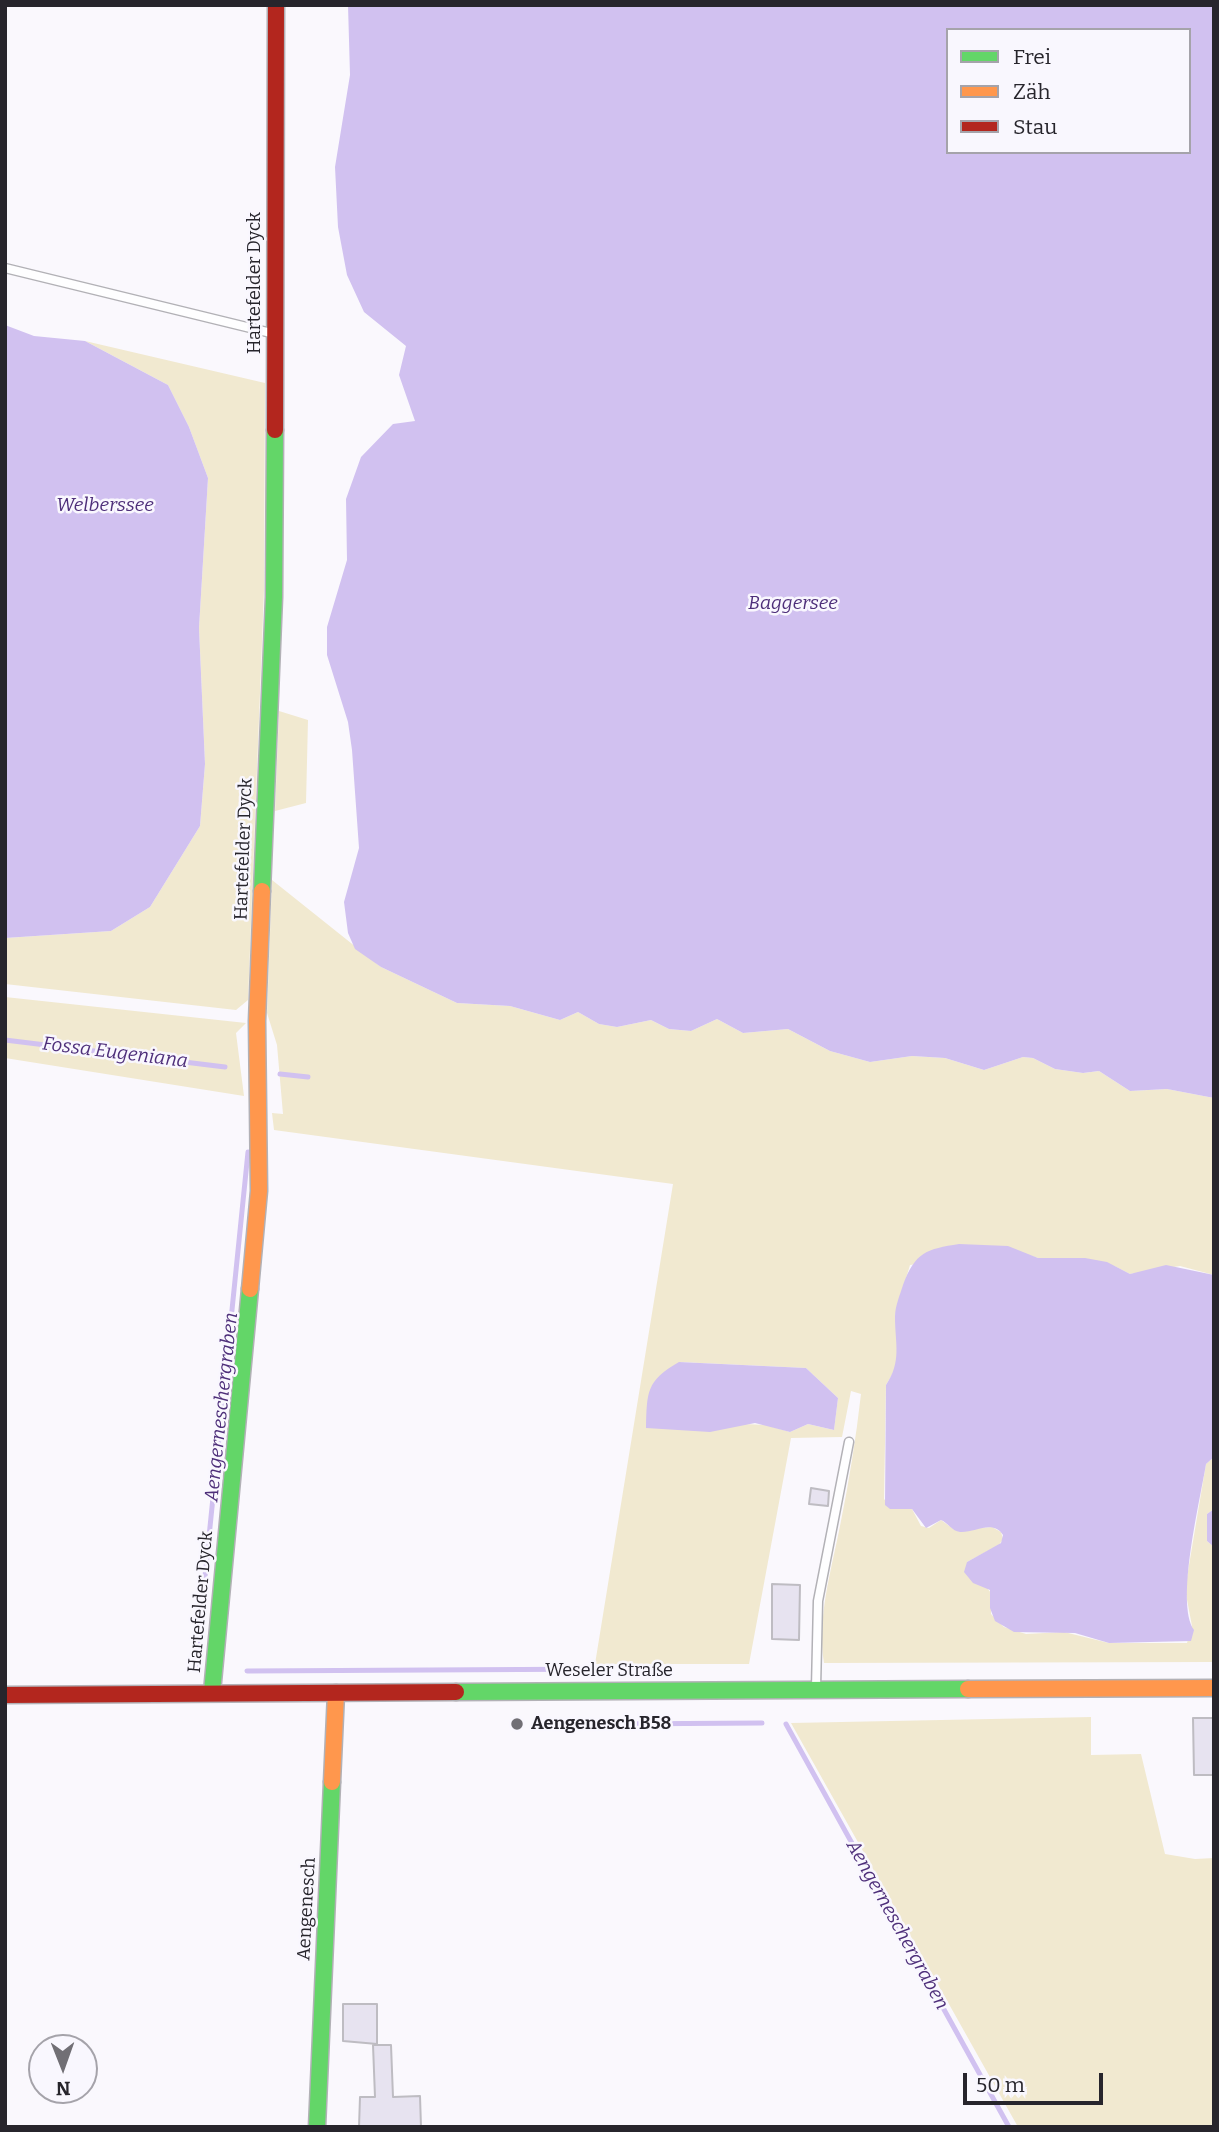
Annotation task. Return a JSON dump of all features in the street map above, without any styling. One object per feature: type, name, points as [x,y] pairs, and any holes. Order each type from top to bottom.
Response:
[{"type":"street","name":"Hartefelder Dyck","points":[[212,1692],[259,1191],[257,1021],[274,597],[276,5]]},
{"type":"street","name":"Weseler Straße","points":[[5,1695],[1214,1688]]},
{"type":"street","name":"Aengenesch","points":[[317,2127],[336,1693]]},
{"type":"lane","points":[[5,268],[274,334]]},
{"type":"lane","points":[[816,1690],[818,1601],[849,1442]]},
{"type":"shaded area","points":[[85,341],[265,383],[264,590],[248,1000],[236,1010],[5,984],[5,938],[111,931],[150,907],[200,826],[205,764],[199,628],[208,478],[189,427],[168,385]]},
{"type":"shaded area","points":[[279,711],[308,720],[306,803],[275,811]]},
{"type":"shaded area","points":[[272,880],[381,967],[457,1003],[510,1006],[560,1020],[578,1012],[599,1024],[617,1027],[651,1020],[669,1029],[691,1031],[717,1019],[743,1033],[788,1029],[830,1051],[870,1062],[912,1056],[945,1058],[984,1070],[1023,1057],[1033,1058],[1055,1069],[1083,1073],[1099,1071],[1130,1091],[1167,1089],[1214,1098],[1214,1275],[1180,1266],[1130,1274],[1114,1266],[1038,1258],[1016,1251],[910,1265],[895,1315],[899,1342],[897,1366],[886,1385],[884,1499],[893,1509],[912,1509],[921,1526],[929,1528],[941,1520],[955,1530],[992,1527],[1001,1532],[1003,1539],[999,1545],[967,1562],[991,1593],[991,1614],[1004,1627],[1026,1634],[1064,1632],[1109,1643],[1187,1643],[1192,1626],[1185,1589],[1206,1464],[1214,1457],[1214,1509],[1207,1514],[1207,1541],[1214,1547],[1214,1662],[824,1663],[824,1612],[861,1394],[851,1391],[842,1437],[791,1438],[749,1664],[595,1664],[673,1184],[274,1130],[272,1113],[283,1114],[277,1045],[267,1013]],"holes":[[[680,1362],[806,1368],[838,1398],[834,1430],[808,1424],[790,1432],[766,1425],[744,1424]]]},
{"type":"shaded area","points":[[5,997],[246,1023],[236,1033],[244,1096],[5,1058]]},
{"type":"shaded area","points":[[1091,1717],[1091,1755],[1141,1754],[1165,1854],[1195,1859],[1214,1858],[1214,2127],[1018,2127],[791,1723]]},
{"type":"water","name":"Baggersee","points":[[348,5],[1214,5],[1214,1098],[1167,1089],[1130,1091],[1099,1071],[1083,1073],[1055,1069],[1033,1058],[1023,1057],[984,1070],[945,1058],[912,1056],[870,1062],[830,1051],[788,1029],[743,1033],[717,1019],[691,1031],[669,1029],[651,1020],[617,1027],[599,1024],[578,1012],[560,1020],[510,1006],[457,1003],[381,967],[355,949],[348,933],[344,902],[359,848],[352,750],[348,722],[327,655],[327,627],[347,560],[346,499],[361,457],[393,424],[415,421],[399,375],[406,346],[364,312],[347,275],[338,227],[335,167],[350,75]]},
{"type":"water","name":"Welberssee","points":[[5,325],[34,336],[85,341],[168,385],[189,427],[208,478],[199,628],[205,764],[200,826],[150,907],[111,931],[5,938]]},
{"type":"water","points":[[959,1244],[1008,1246],[1038,1258],[1085,1258],[1107,1262],[1130,1274],[1166,1265],[1214,1275],[1214,1457],[1206,1464],[1188,1575],[1189,1617],[1194,1630],[1191,1641],[1109,1643],[1075,1633],[1014,1632],[995,1621],[990,1608],[990,1590],[973,1583],[964,1572],[967,1562],[1001,1543],[1003,1535],[999,1530],[989,1527],[960,1532],[941,1520],[926,1528],[912,1509],[890,1509],[885,1505],[886,1385],[896,1360],[895,1317],[898,1301],[912,1265],[923,1254]]},
{"type":"water","points":[[679,1362],[806,1368],[838,1398],[834,1430],[808,1424],[790,1432],[755,1423],[710,1432],[646,1428],[650,1389],[660,1375]]},
{"type":"water","points":[[1214,1509],[1214,1547],[1207,1541],[1207,1514]]},
{"type":"building","points":[[811,1488],[829,1491],[828,1506],[809,1504]]},
{"type":"building","points":[[772,1584],[800,1585],[799,1640],[772,1639]]},
{"type":"building","points":[[1193,1718],[1214,1718],[1214,1775],[1194,1775]]},
{"type":"building","points":[[343,2004],[377,2004],[377,2044],[343,2041]]},
{"type":"building","points":[[373,2045],[391,2045],[393,2097],[420,2096],[421,2127],[359,2127],[360,2097],[375,2097]]},
{"type":"waterway","name":"Fossa Eugeniana","points":[[5,1040],[225,1067]]},
{"type":"waterway","name":"Fossa Eugeniana","points":[[280,1074],[308,1077]]},
{"type":"waterway","name":"Aengerneschergraben","points":[[196,1665],[248,1152]]},
{"type":"waterway","name":"Aengerneschergraben","points":[[247,1671],[611,1669]]},
{"type":"waterway","name":"Aengerneschergraben","points":[[611,1724],[762,1723]]},
{"type":"waterway","name":"Aengerneschergraben","points":[[786,1724],[1009,2127]]},
{"type":"traffic: fast","points":[[262,891],[274,597],[275,430]]},
{"type":"traffic: fast","points":[[212,1692],[250,1289]]},
{"type":"traffic: fast","points":[[456,1692],[968,1689]]},
{"type":"traffic: fast","points":[[317,2127],[332,1782]]},
{"type":"traffic: slow","points":[[250,1289],[259,1191],[257,1021],[262,891]]},
{"type":"traffic: slow","points":[[968,1689],[1214,1688]]},
{"type":"traffic: slow","points":[[332,1782],[336,1693]]},
{"type":"traffic: jam","points":[[275,430],[276,5]]},
{"type":"traffic: jam","points":[[5,1695],[456,1692]]},
{"type":"place","name":"Aengenesch B58","points":[[517,1724]]}]
